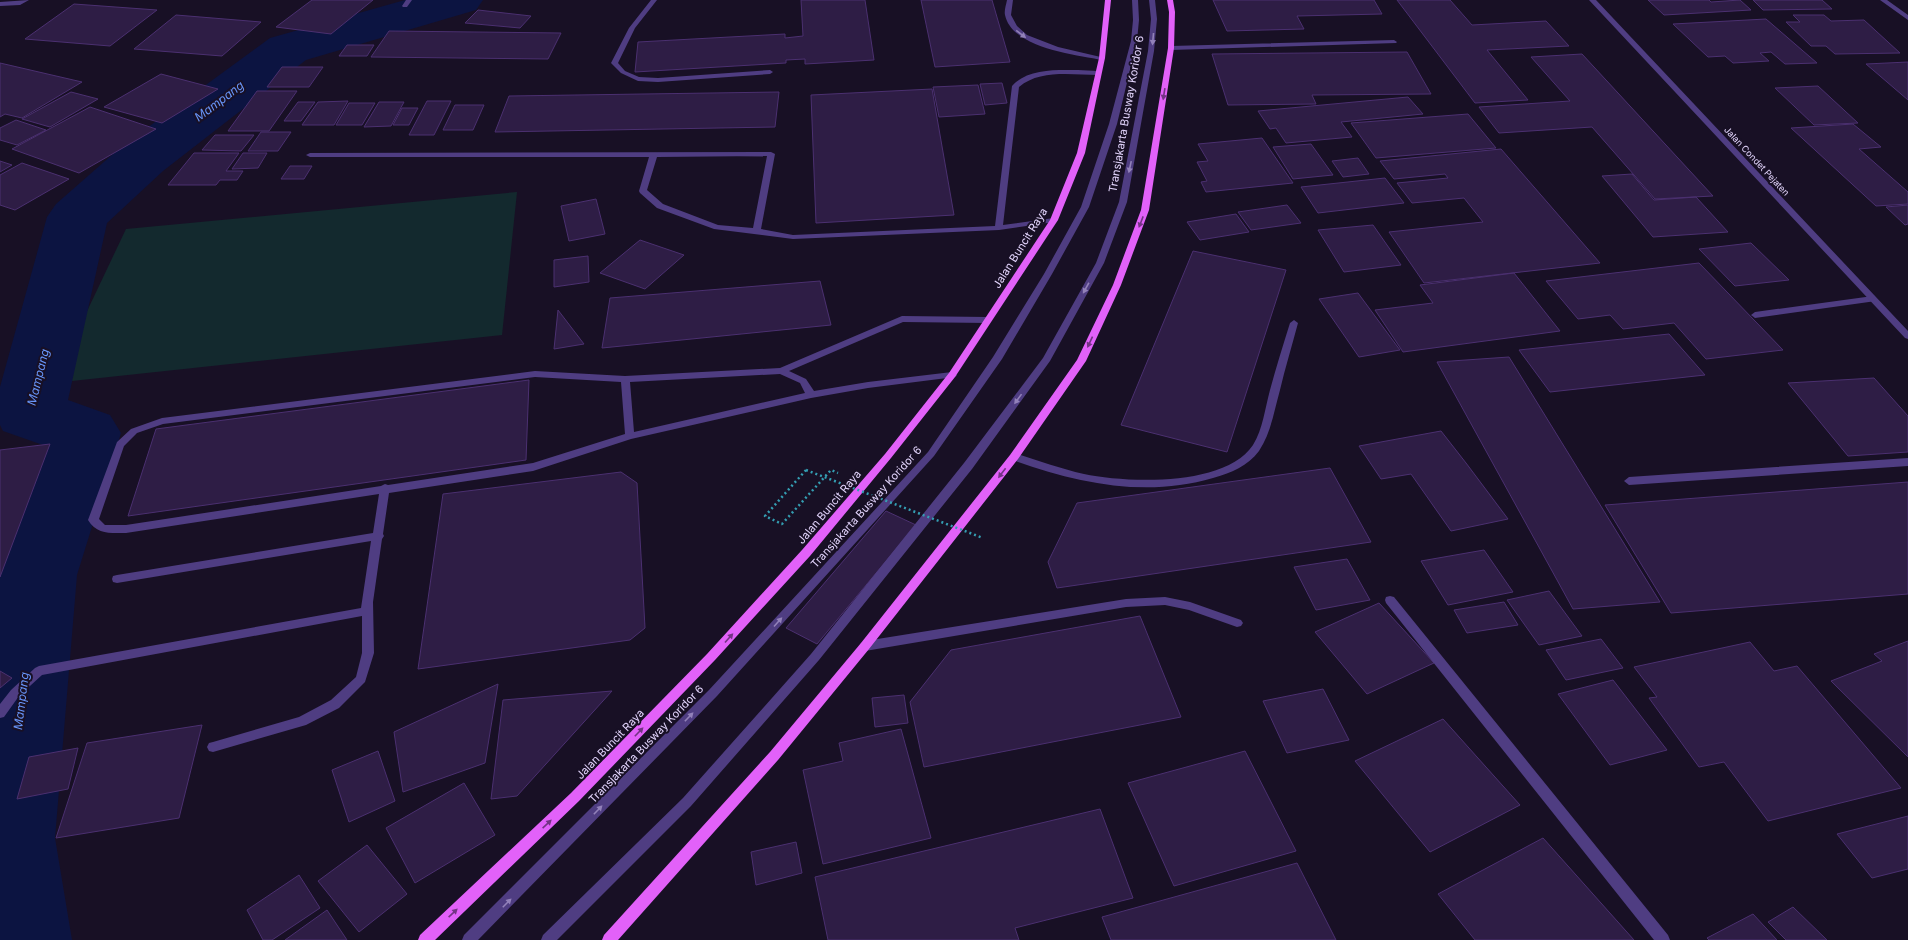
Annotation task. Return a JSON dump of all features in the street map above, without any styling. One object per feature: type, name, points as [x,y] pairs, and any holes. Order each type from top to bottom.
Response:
[{"type":"main road","name":"Jalan Buncit Raya","points":[[425,940],[575,798],[711,658],[806,553],[952,375],[1054,220],[1081,154],[1102,58],[1108,12],[1108,0]]},
{"type":"main road","points":[[609,940],[774,756],[865,646],[1014,457],[1081,361],[1117,285],[1145,210],[1171,48],[1172,12],[1170,0]]},
{"type":"street","points":[[0,4],[20,3],[26,0]]},
{"type":"street","points":[[405,6],[409,0]]},
{"type":"street","points":[[654,0],[632,28],[614,63],[624,72],[638,79],[658,80],[770,72]]},
{"type":"street","points":[[1010,0],[1007,12],[1014,29],[1022,36],[1055,48],[1102,58]]},
{"type":"street","name":"Transjakarta Busway Koridor 6","points":[[469,940],[713,693],[931,454],[997,359],[1048,274],[1085,206],[1113,124],[1134,40],[1136,20],[1135,0]]},
{"type":"street","name":"Transjakarta Busway Koridor 6","points":[[548,940],[687,802],[816,657],[968,466],[1047,359],[1100,263],[1123,202],[1152,51],[1154,19],[1152,0]]},
{"type":"street","name":"Jalan Condet Pejaten","points":[[1592,0],[1908,336]]},
{"type":"street","points":[[1883,0],[1908,18]]},
{"type":"street","points":[[1171,48],[1394,42]]},
{"type":"street","points":[[999,228],[1016,86],[1020,81],[1035,76],[1053,73],[1098,74]]},
{"type":"street","points":[[654,154],[643,191],[660,206],[717,227],[757,231],[793,237],[999,228],[1054,220]]},
{"type":"street","points":[[310,155],[771,154],[757,231]]},
{"type":"street","points":[[1755,315],[1873,299]]},
{"type":"street","points":[[952,375],[868,385],[811,395],[630,436],[533,467],[385,488],[126,529],[103,529],[93,520],[120,444],[134,431],[162,421],[535,374],[625,379],[781,371],[902,319],[988,320]]},
{"type":"street","points":[[1014,457],[1035,465],[1089,479],[1126,485],[1178,482],[1220,472],[1236,465],[1250,455],[1263,435],[1294,323]]},
{"type":"street","points":[[781,371],[803,381],[811,395]]},
{"type":"street","points":[[625,379],[630,436]]},
{"type":"street","points":[[1629,481],[1908,462]]},
{"type":"street","points":[[213,747],[302,722],[335,704],[361,679],[368,653],[367,611],[385,488]]},
{"type":"street","points":[[117,579],[379,536]]},
{"type":"street","points":[[1390,600],[1663,940]]},
{"type":"street","points":[[865,646],[1126,603],[1165,601],[1190,606],[1237,623]]},
{"type":"street","points":[[0,713],[15,693],[39,671],[367,611]]},
{"type":"path","points":[[864,484],[831,470],[782,524],[765,516],[806,470],[983,538]]},
{"type":"green space","points":[[517,192],[502,335],[53,383],[126,229]]},
{"type":"building","points":[[312,0],[373,0],[331,34],[276,27]]},
{"type":"building","points":[[801,0],[865,0],[874,60],[805,64],[805,59],[786,60],[786,63],[635,72],[638,42],[785,34],[785,38],[803,36]]},
{"type":"building","points":[[921,0],[992,0],[1010,62],[935,67]]},
{"type":"building","points":[[1213,0],[1374,0],[1382,14],[1297,16],[1304,29],[1227,31]]},
{"type":"building","points":[[1397,0],[1450,0],[1472,25],[1546,21],[1569,46],[1487,50],[1528,100],[1475,103]]},
{"type":"building","points":[[1648,0],[1709,0],[1711,2],[1740,0],[1751,10],[1664,15]]},
{"type":"building","points":[[1753,0],[1822,0],[1832,9],[1763,10]]},
{"type":"building","points":[[74,4],[157,10],[110,46],[25,39]]},
{"type":"building","points":[[478,10],[531,16],[520,28],[465,23]]},
{"type":"building","points":[[176,15],[261,22],[222,56],[134,49]]},
{"type":"building","points":[[1793,15],[1824,15],[1831,21],[1864,20],[1900,53],[1835,54],[1826,46],[1811,46],[1786,22],[1800,22]]},
{"type":"building","points":[[1766,19],[1817,63],[1785,64],[1771,52],[1760,53],[1769,61],[1733,63],[1725,56],[1708,57],[1673,24]]},
{"type":"building","points":[[389,31],[561,33],[548,59],[371,57]]},
{"type":"building","points":[[347,45],[374,45],[367,56],[339,56]]},
{"type":"building","points":[[1407,52],[1431,94],[1312,95],[1316,104],[1228,105],[1212,54]]},
{"type":"building","points":[[1582,54],[1713,196],[1655,199],[1592,127],[1499,133],[1479,107],[1570,101],[1531,57]]},
{"type":"building","points":[[1908,62],[1908,100],[1866,64]]},
{"type":"building","points":[[0,63],[82,82],[22,118],[5,114],[0,117]]},
{"type":"building","points":[[282,67],[323,67],[309,87],[267,87]]},
{"type":"building","points":[[161,74],[218,89],[162,123],[104,107]]},
{"type":"building","points":[[1002,83],[1007,103],[985,105],[980,84]]},
{"type":"building","points":[[978,85],[985,114],[939,117],[933,87]]},
{"type":"building","points":[[1818,86],[1858,123],[1814,125],[1775,88]]},
{"type":"building","points":[[932,89],[954,215],[816,223],[811,95]]},
{"type":"building","points":[[257,91],[297,91],[269,131],[228,131]]},
{"type":"building","points":[[71,92],[98,99],[50,127],[22,119]]},
{"type":"building","points":[[779,92],[775,127],[495,132],[509,96]]},
{"type":"building","points":[[1408,97],[1423,114],[1341,122],[1352,137],[1286,143],[1276,128],[1270,129],[1258,111]]},
{"type":"building","points":[[348,101],[334,125],[302,125],[318,102]]},
{"type":"building","points":[[427,101],[451,101],[434,135],[409,135]]},
{"type":"building","points":[[298,102],[315,102],[301,121],[284,121]]},
{"type":"building","points":[[379,102],[404,102],[391,126],[364,127]]},
{"type":"building","points":[[349,103],[375,103],[362,125],[336,125]]},
{"type":"building","points":[[455,105],[484,105],[473,130],[443,130]]},
{"type":"building","points":[[90,107],[156,129],[79,173],[12,149]]},
{"type":"building","points":[[402,108],[418,108],[409,125],[393,125]]},
{"type":"building","points":[[1468,114],[1496,148],[1376,158],[1351,123]]},
{"type":"building","points":[[16,120],[46,130],[17,145],[0,140],[0,128]]},
{"type":"building","points":[[1853,124],[1881,147],[1859,149],[1908,192],[1908,204],[1876,206],[1791,128]]},
{"type":"building","points":[[261,132],[291,132],[278,151],[248,151]]},
{"type":"building","points":[[215,135],[254,135],[241,151],[202,150]]},
{"type":"building","points":[[1262,138],[1293,183],[1206,192],[1201,182],[1207,181],[1197,162],[1208,161],[1198,144]]},
{"type":"building","points":[[1311,144],[1333,175],[1293,179],[1273,147]]},
{"type":"building","points":[[1501,149],[1600,263],[1424,283],[1389,232],[1483,222],[1464,198],[1412,203],[1397,183],[1448,178],[1445,174],[1394,179],[1380,161]]},
{"type":"building","points":[[194,153],[239,153],[226,171],[243,171],[237,180],[220,180],[216,185],[168,185]]},
{"type":"building","points":[[243,153],[267,153],[258,168],[232,169]]},
{"type":"building","points":[[1358,158],[1369,174],[1343,177],[1332,161]]},
{"type":"building","points":[[0,161],[12,165],[0,172]]},
{"type":"building","points":[[22,163],[69,179],[15,210],[0,205],[0,175]]},
{"type":"building","points":[[290,166],[312,166],[304,179],[281,179]]},
{"type":"building","points":[[1632,174],[1654,200],[1696,197],[1728,232],[1653,237],[1602,176]]},
{"type":"building","points":[[1385,178],[1404,203],[1318,213],[1301,187]]},
{"type":"building","points":[[596,199],[605,234],[569,241],[561,206]]},
{"type":"building","points":[[1287,205],[1301,223],[1251,230],[1238,212]]},
{"type":"building","points":[[1908,205],[1908,224],[1905,225],[1886,207]]},
{"type":"building","points":[[1236,214],[1249,232],[1200,240],[1187,222]]},
{"type":"building","points":[[1373,225],[1401,265],[1344,272],[1318,230]]},
{"type":"building","points":[[640,240],[684,255],[645,289],[600,273]]},
{"type":"building","points":[[1751,243],[1789,280],[1735,286],[1699,249]]},
{"type":"building","points":[[1193,251],[1286,270],[1227,452],[1121,425]]},
{"type":"building","points":[[588,256],[589,282],[554,287],[554,260]]},
{"type":"building","points":[[1699,263],[1783,350],[1706,359],[1674,323],[1623,329],[1610,315],[1578,319],[1546,281]]},
{"type":"building","points":[[1514,273],[1560,331],[1403,352],[1375,310],[1433,303],[1420,285]]},
{"type":"building","points":[[820,281],[831,325],[602,348],[610,298]]},
{"type":"building","points":[[1358,293],[1400,350],[1359,357],[1319,299]]},
{"type":"building","points":[[558,310],[584,344],[554,349]]},
{"type":"building","points":[[1669,334],[1705,375],[1550,392],[1519,350]]},
{"type":"building","points":[[1509,357],[1660,602],[1573,609],[1437,362]]},
{"type":"building","points":[[1874,378],[1908,416],[1908,452],[1848,456],[1788,383]]},
{"type":"building","points":[[529,380],[526,460],[128,516],[156,429]]},
{"type":"building","points":[[1441,431],[1508,519],[1451,531],[1411,474],[1381,479],[1359,446]]},
{"type":"building","points":[[50,444],[0,577],[0,450]]},
{"type":"building","points":[[1330,468],[1371,542],[1057,588],[1048,562],[1077,503]]},
{"type":"building","points":[[621,472],[637,483],[645,628],[630,640],[418,669],[443,494]]},
{"type":"building","points":[[1908,482],[1908,594],[1671,613],[1605,505]]},
{"type":"building","points":[[886,511],[916,525],[817,644],[786,628]]},
{"type":"building","points":[[1484,550],[1513,592],[1448,605],[1421,561]]},
{"type":"building","points":[[1347,559],[1370,600],[1316,610],[1294,567]]},
{"type":"building","points":[[1549,591],[1582,636],[1539,645],[1507,600]]},
{"type":"building","points":[[1504,602],[1518,625],[1467,633],[1454,610]]},
{"type":"building","points":[[1379,603],[1434,663],[1367,694],[1315,632]]},
{"type":"building","points":[[1140,616],[1181,717],[924,767],[910,702],[951,650]]},
{"type":"building","points":[[1601,639],[1623,668],[1566,680],[1546,650]]},
{"type":"building","points":[[1908,641],[1908,757],[1831,681],[1882,661],[1874,654]]},
{"type":"building","points":[[1750,642],[1774,671],[1797,666],[1901,788],[1768,821],[1724,762],[1699,767],[1649,698],[1657,697],[1634,667]]},
{"type":"building","points":[[0,671],[12,678],[0,688]]},
{"type":"building","points":[[1613,680],[1667,750],[1610,765],[1558,694]]},
{"type":"building","points":[[498,684],[485,763],[403,792],[394,732]]},
{"type":"building","points":[[1323,689],[1349,740],[1287,753],[1263,701]]},
{"type":"building","points":[[612,691],[517,796],[491,799],[503,700]]},
{"type":"building","points":[[904,695],[908,723],[875,727],[872,698]]},
{"type":"building","points":[[1443,719],[1520,805],[1430,852],[1355,761]]},
{"type":"building","points":[[202,725],[179,818],[56,838],[87,743]]},
{"type":"building","points":[[901,729],[931,838],[823,864],[803,770],[843,761],[839,743]]},
{"type":"building","points":[[78,748],[68,789],[17,799],[29,757]]},
{"type":"building","points":[[378,751],[395,801],[349,822],[332,770]]},
{"type":"building","points":[[1245,751],[1296,851],[1174,886],[1128,783]]},
{"type":"building","points":[[464,783],[495,835],[415,883],[386,828]]},
{"type":"building","points":[[1100,809],[1133,898],[1015,928],[1019,940],[828,940],[815,877]]},
{"type":"building","points":[[1908,816],[1908,869],[1872,878],[1837,834]]},
{"type":"building","points":[[1543,838],[1634,940],[1475,940],[1438,894]]},
{"type":"building","points":[[796,842],[802,873],[756,885],[751,852]]},
{"type":"building","points":[[367,845],[407,894],[359,932],[318,881]]},
{"type":"building","points":[[1297,863],[1336,940],[1111,940],[1102,917]]},
{"type":"building","points":[[299,875],[320,908],[272,940],[263,940],[247,910]]},
{"type":"building","points":[[1793,907],[1827,940],[1786,940],[1768,922]]},
{"type":"building","points":[[327,910],[347,940],[285,940]]},
{"type":"building","points":[[1753,914],[1777,940],[1709,940],[1707,938]]},
{"type":"waterway","name":"Mampang","points":[[20,940],[6,838],[36,575],[84,433],[29,413],[78,217],[142,159],[288,49],[459,0]]}]
